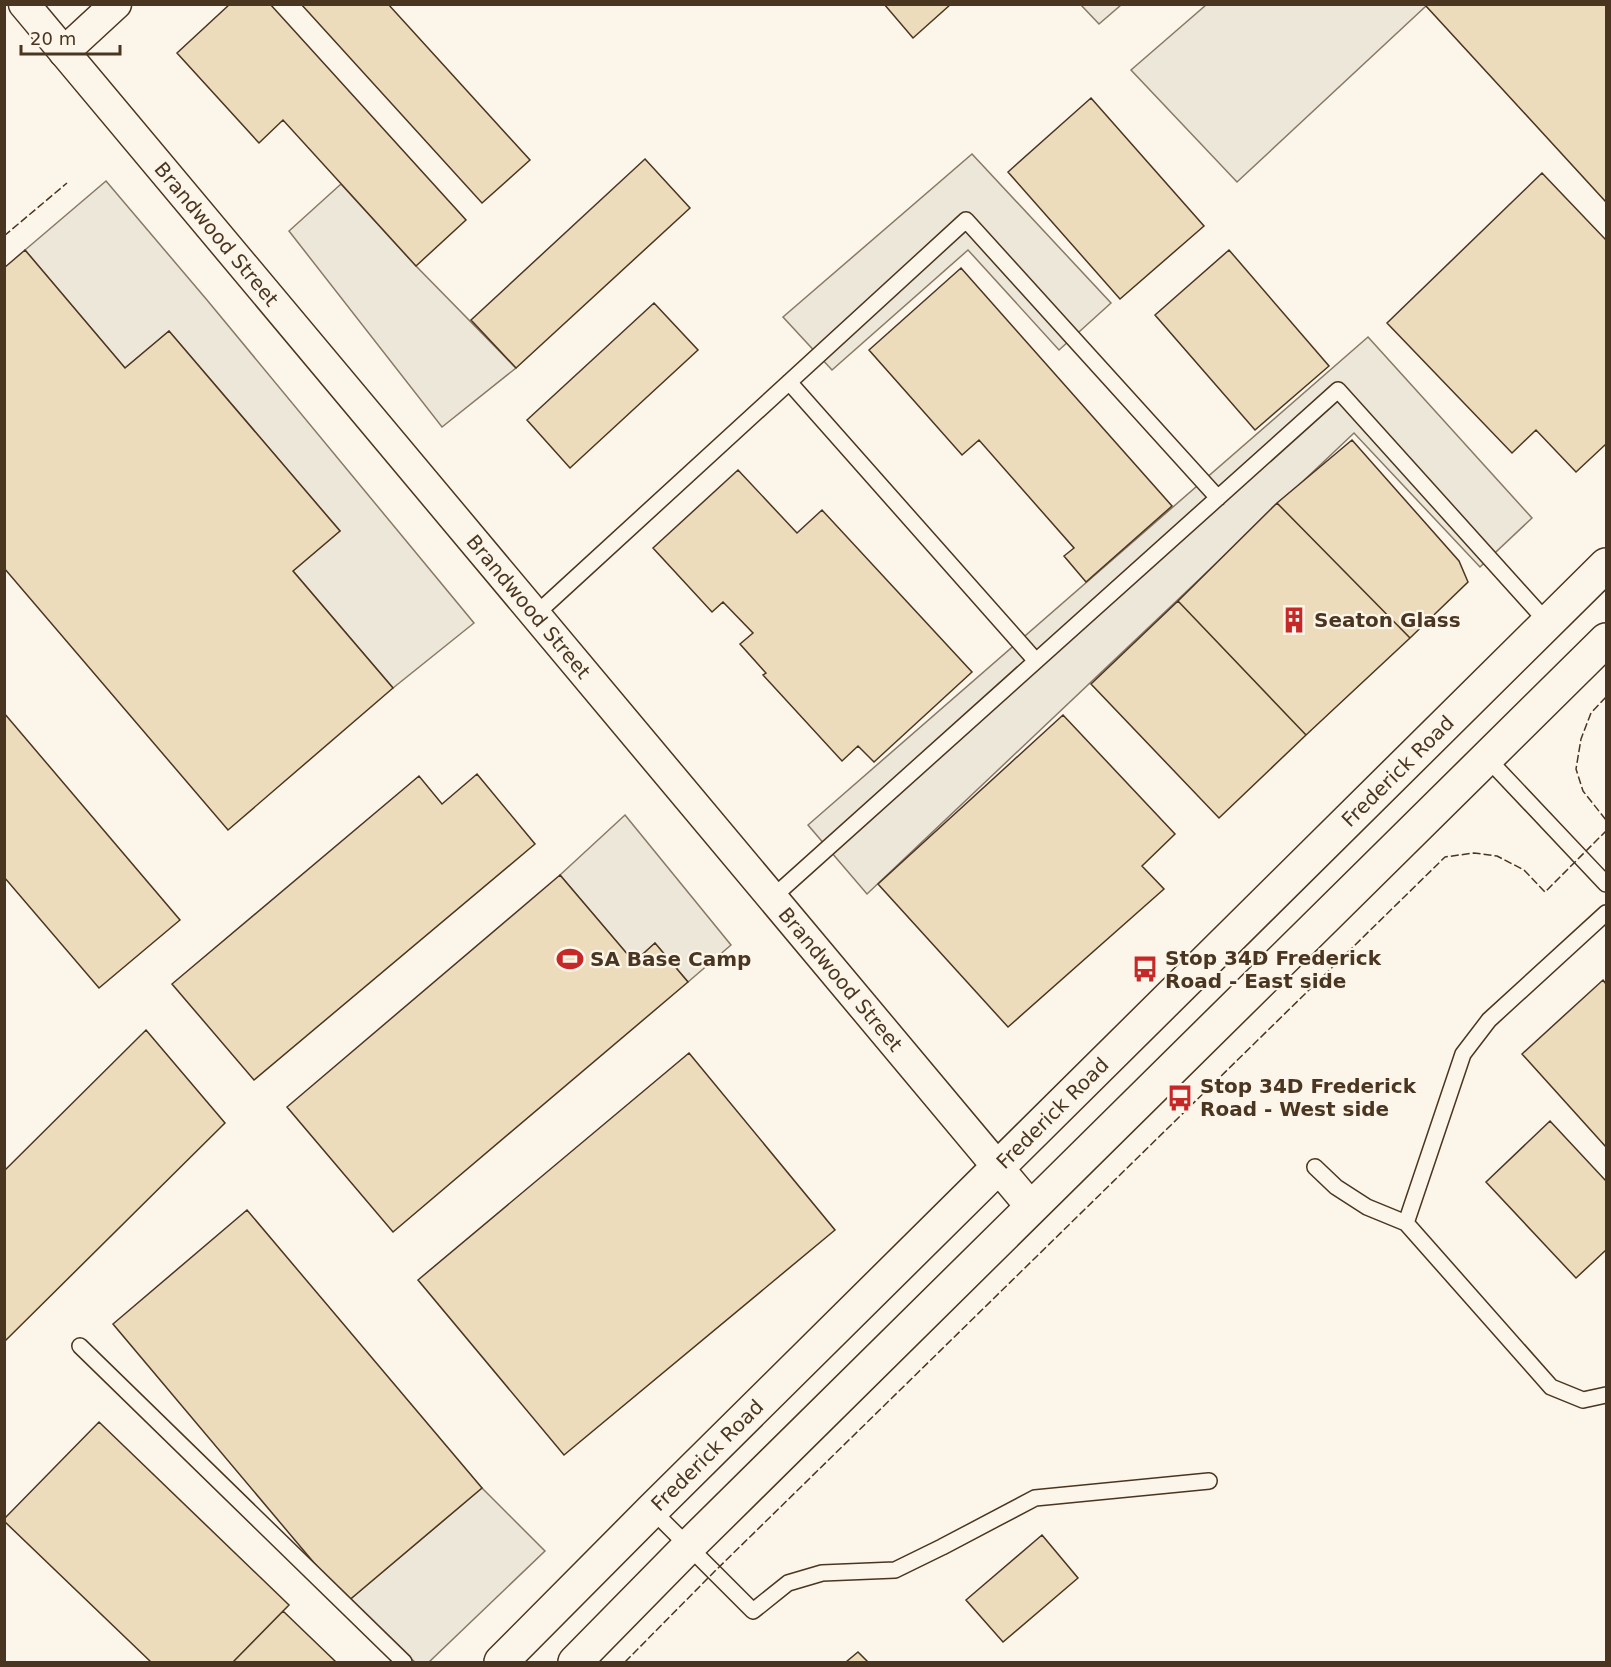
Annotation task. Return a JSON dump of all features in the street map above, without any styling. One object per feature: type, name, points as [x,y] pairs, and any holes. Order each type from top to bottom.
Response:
[{"type":"main road","name":"Frederick Road","points":[[501,1662],[997,1167],[1606,565]]},
{"type":"main road","points":[[575,1662],[688,1547],[1606,640]]},
{"type":"street","name":"Brandwood Street","points":[[24,4],[1032,1208]]},
{"type":"street","points":[[64,52],[116,4]]},
{"type":"lane","points":[[535,615],[966,220],[1218,498]]},
{"type":"lane","points":[[789,382],[1036,661]]},
{"type":"lane","points":[[772,898],[1338,390],[1548,623]]},
{"type":"lane","points":[[1487,758],[1606,884]]},
{"type":"lane","points":[[1406,1223],[1463,1054],[1489,1020],[1606,913]]},
{"type":"lane","points":[[1315,1167],[1336,1187],[1359,1202],[1406,1223],[1551,1387],[1583,1400],[1606,1395]]},
{"type":"lane","points":[[80,1346],[404,1662]]},
{"type":"lane","points":[[652,1510],[753,1611],[788,1583],[822,1573],[895,1570],[1035,1498],[1209,1481]]},
{"type":"shaded area","points":[[1424,4],[1426,6],[1237,182],[1131,70],[1206,5]]},
{"type":"shaded area","points":[[1081,5],[1121,5],[1099,24]]},
{"type":"shaded area","points":[[972,154],[1111,303],[1059,350],[968,250],[832,370],[783,317]]},
{"type":"shaded area","points":[[106,181],[474,623],[393,688],[293,571],[340,531],[169,331],[125,368],[25,250]]},
{"type":"shaded area","points":[[341,184],[416,266],[516,368],[442,427],[289,231]]},
{"type":"shaded area","points":[[1368,337],[1532,518],[1480,567],[1354,433],[867,894],[808,825]]},
{"type":"shaded area","points":[[625,815],[731,945],[688,982],[655,943],[634,962],[560,875]]},
{"type":"shaded area","points":[[482,1488],[545,1551],[429,1662],[415,1662],[347,1602]]},
{"type":"building","points":[[230,4],[270,4],[466,220],[416,266],[283,120],[259,143],[177,53]]},
{"type":"building","points":[[301,4],[388,4],[530,160],[482,203]]},
{"type":"building","points":[[884,4],[951,4],[913,38]]},
{"type":"building","points":[[1425,4],[1606,4],[1606,202],[1426,6]]},
{"type":"building","points":[[1091,98],[1204,226],[1120,299],[1008,172]]},
{"type":"building","points":[[645,159],[690,208],[516,368],[471,320]]},
{"type":"building","points":[[1542,173],[1606,240],[1606,444],[1576,472],[1536,430],[1512,453],[1387,323]]},
{"type":"building","points":[[25,250],[125,368],[169,331],[340,531],[293,571],[393,688],[228,830],[4,568],[4,268]]},
{"type":"building","points":[[1229,250],[1329,366],[1255,430],[1155,315]]},
{"type":"building","points":[[961,268],[1172,506],[1086,582],[1064,556],[1074,548],[979,440],[962,455],[869,350]]},
{"type":"building","points":[[654,303],[698,350],[570,468],[527,420]]},
{"type":"building","points":[[1352,440],[1459,561],[1468,582],[1410,638],[1277,503]]},
{"type":"building","points":[[738,470],[797,533],[822,510],[972,672],[874,762],[858,746],[842,761],[763,675],[766,673],[740,644],[753,633],[723,602],[712,612],[653,548]]},
{"type":"building","name":"Seaton Glass","points":[[1277,503],[1410,638],[1306,735],[1178,601]]},
{"type":"building","points":[[1178,601],[1306,735],[1219,818],[1091,684]]},
{"type":"building","points":[[4,713],[180,920],[99,988],[4,877]]},
{"type":"building","points":[[1063,715],[1175,834],[1142,866],[1164,889],[1008,1027],[878,884]]},
{"type":"building","points":[[477,774],[535,844],[254,1080],[172,984],[419,776],[442,804]]},
{"type":"building","points":[[560,875],[634,962],[655,943],[688,982],[393,1232],[287,1107]]},
{"type":"building","points":[[1603,980],[1606,984],[1606,1147],[1522,1054]]},
{"type":"building","points":[[146,1030],[225,1123],[4,1342],[4,1171]]},
{"type":"building","points":[[689,1053],[835,1230],[564,1455],[418,1280]]},
{"type":"building","points":[[1550,1121],[1606,1181],[1606,1250],[1576,1278],[1486,1182]]},
{"type":"building","points":[[247,1210],[482,1488],[347,1602],[113,1324]]},
{"type":"building","points":[[99,1422],[289,1605],[233,1662],[151,1662],[4,1521]]},
{"type":"building","points":[[1042,1535],[1078,1578],[1003,1642],[966,1600]]},
{"type":"building","points":[[283,1611],[336,1662],[233,1662]]},
{"type":"building","points":[[858,1652],[868,1662],[846,1662]]},
{"type":"fence","points":[[4,236],[67,183]]},
{"type":"fence","points":[[1606,697],[1591,713],[1581,739],[1576,769],[1583,791],[1606,820]]},
{"type":"fence","points":[[625,1662],[714,1572],[1445,857],[1474,853],[1497,856],[1524,870],[1545,892],[1606,831]]},
{"type":"place","name":"Seaton Glass","points":[[1294,620]]},
{"type":"place","name":"SA Base Camp","points":[[570,959]]},
{"type":"place","name":"Stop 34D Frederick Road - East side","points":[[1145,969]]},
{"type":"place","name":"Stop 34D Frederick Road - West side","points":[[1180,1098]]}]
